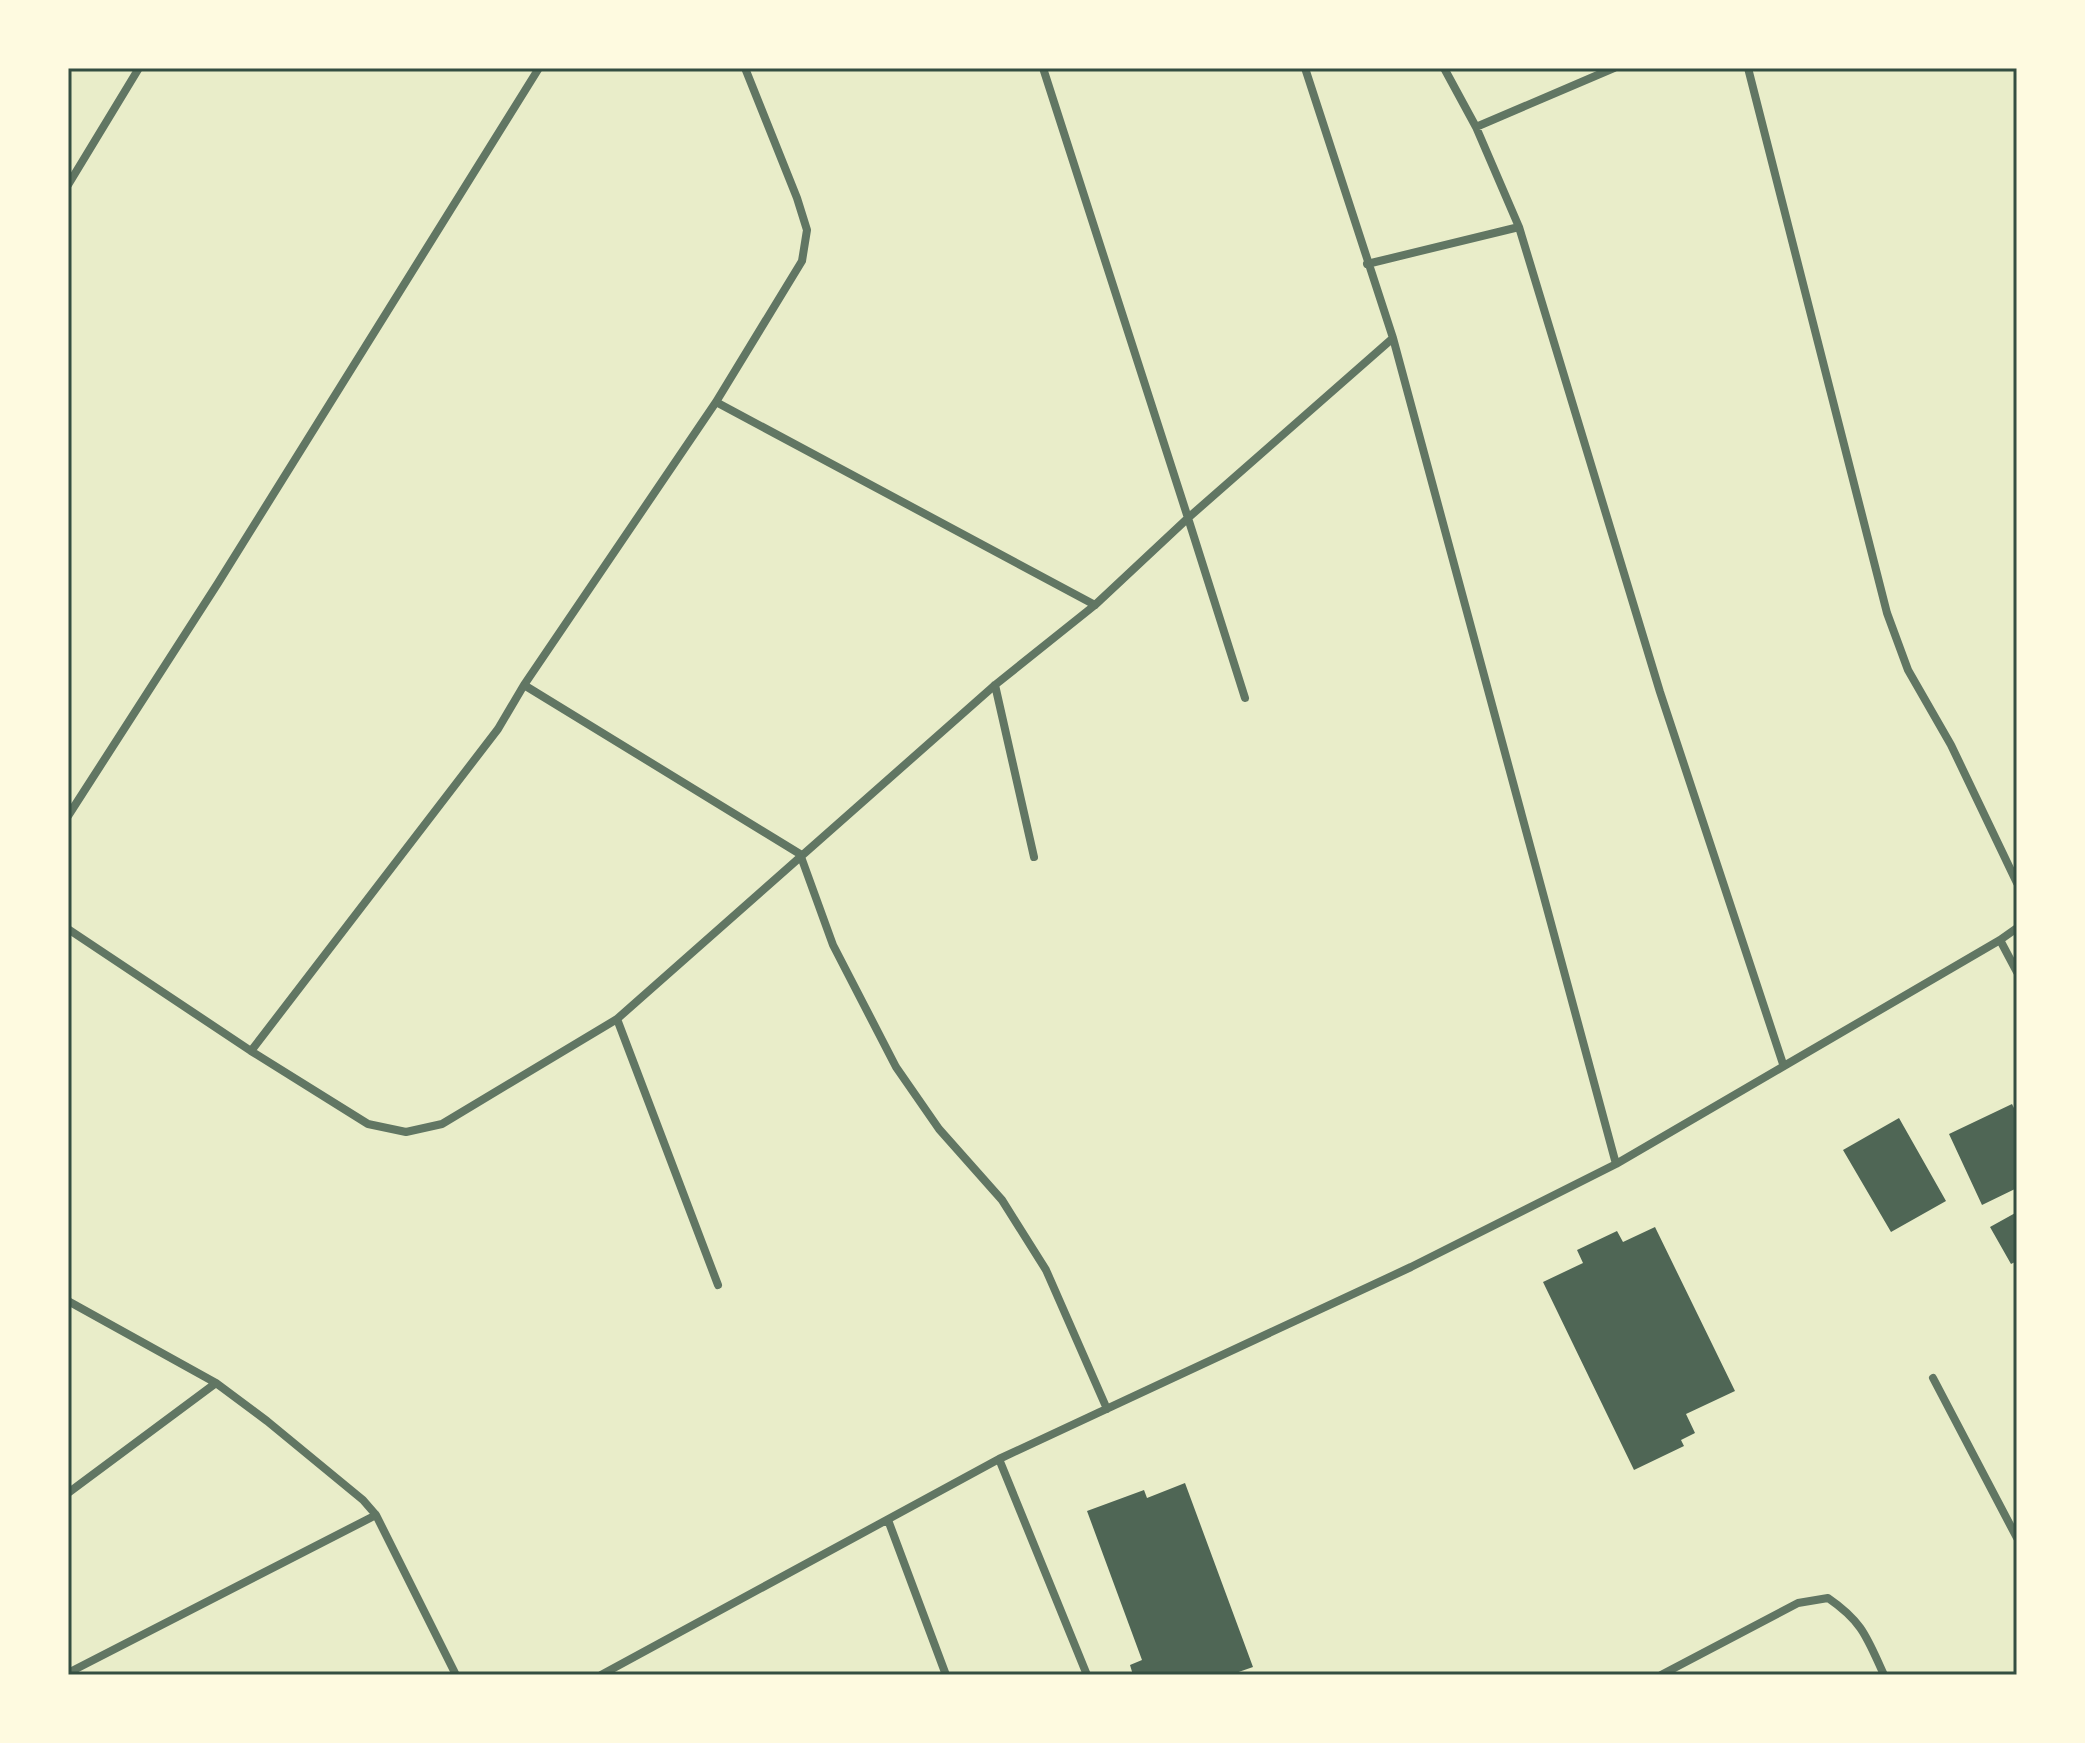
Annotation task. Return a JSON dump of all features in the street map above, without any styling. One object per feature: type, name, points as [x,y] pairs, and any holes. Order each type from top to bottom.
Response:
[{"type":"street","points":[[68,185],[139,68]]},
{"type":"street","points":[[68,816],[218,583],[539,68]]},
{"type":"street","points":[[251,1051],[498,729],[524,685],[716,402],[802,261],[807,230],[745,68]]},
{"type":"street","points":[[1043,68],[1245,698]]},
{"type":"street","points":[[1305,68],[1393,338],[1616,1164]]},
{"type":"street","points":[[1444,68],[1476,127],[1519,227],[1660,692],[1783,1064]]},
{"type":"street","points":[[1476,127],[1614,68]]},
{"type":"street","points":[[1748,68],[1846,442],[1887,613],[1908,670],[1951,745],[2017,883]]},
{"type":"street","points":[[1367,264],[1519,227]]},
{"type":"street","points":[[68,929],[251,1051],[368,1124],[406,1132],[442,1124],[617,1019],[800,854],[995,685],[1095,605],[1188,518],[1393,338]]},
{"type":"street","points":[[716,402],[1095,605]]},
{"type":"street","points":[[524,685],[800,854],[833,945],[896,1067],[939,1129],[1002,1200],[1046,1270],[1107,1409]]},
{"type":"street","points":[[995,685],[1034,857]]},
{"type":"street","points":[[601,1675],[999,1459],[1411,1267],[1616,1164],[2017,928]]},
{"type":"street","points":[[2000,940],[2017,972]]},
{"type":"street","points":[[617,1019],[718,1285]]},
{"type":"street","points":[[68,1301],[216,1383],[363,1500],[376,1515],[456,1675]]},
{"type":"street","points":[[1933,1378],[2017,1538]]},
{"type":"street","points":[[68,1493],[216,1383]]},
{"type":"street","points":[[999,1459],[1087,1675]]},
{"type":"street","points":[[68,1673],[376,1515]]},
{"type":"street","points":[[888,1520],[946,1675]]},
{"type":"street","points":[[1661,1675],[1798,1603],[1828,1598],[1852,1614],[1884,1675]]},
{"type":"building","points":[[2012,1104],[2017,1114],[2017,1188],[1982,1205],[1949,1134]]},
{"type":"building","points":[[1899,1118],[1946,1201],[1891,1232],[1843,1150]]},
{"type":"building","points":[[2017,1212],[2017,1261],[2011,1264],[1990,1227]]},
{"type":"building","points":[[1655,1227],[1735,1391],[1686,1414],[1695,1433],[1681,1440],[1684,1446],[1634,1470],[1543,1282],[1583,1263],[1577,1250],[1617,1231],[1623,1242]]},
{"type":"building","points":[[1185,1483],[1253,1667],[1230,1675],[1133,1675],[1130,1665],[1142,1660],[1087,1511],[1144,1490],[1147,1498]]}]
